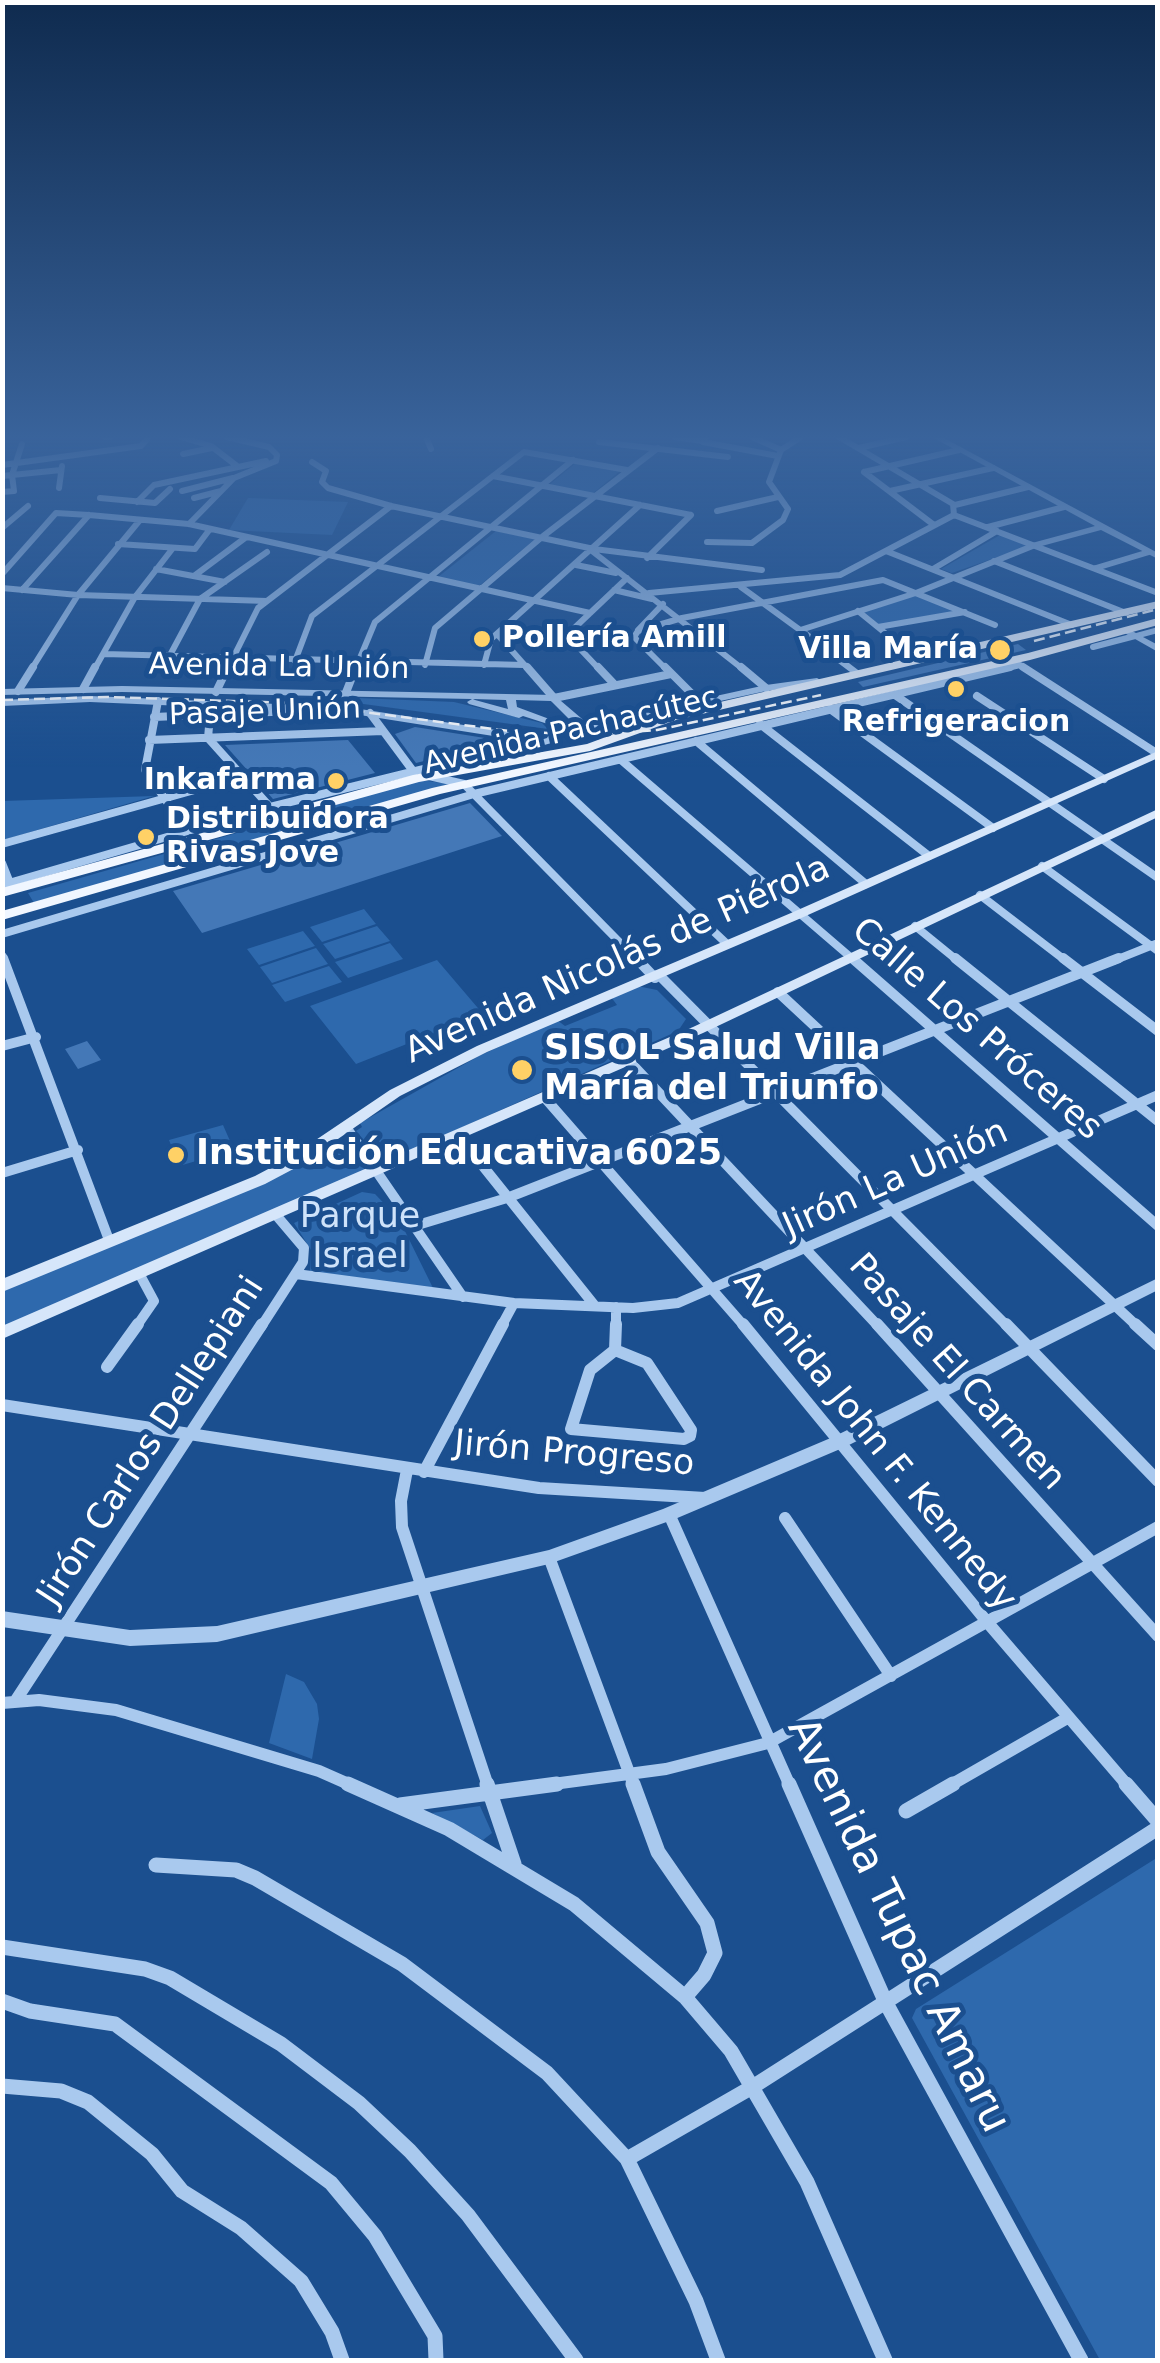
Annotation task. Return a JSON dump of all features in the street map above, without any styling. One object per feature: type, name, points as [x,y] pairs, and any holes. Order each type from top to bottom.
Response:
[{"type":"main road","name":"Avenida Pachacútec","points":[[5,887],[428,776],[590,747],[672,717],[1158,604]]},
{"type":"main road","name":"Avenida Pachacútec","points":[[5,911],[165,877],[469,790],[1016,662],[1130,633],[1158,621]]},
{"type":"main road","name":"Avenida Nicolás de Piérola","points":[[2,1286],[260,1180],[395,1093],[453,1063],[653,974],[801,914],[1158,754]]},
{"type":"main road","points":[[324,804],[336,790]]},
{"type":"main road","points":[[4,1334],[707,1026],[1157,813]]},
{"type":"main road","points":[[206,826],[238,828]]},
{"type":"street","points":[[2,574],[28,547]]},
{"type":"street","points":[[22,590],[60,547]]},
{"type":"street","points":[[18,691],[78,594],[115,547]]},
{"type":"street","points":[[163,547],[197,547]]},
{"type":"street","points":[[194,576],[233,547]]},
{"type":"street","points":[[296,547],[590,613]]},
{"type":"street","points":[[216,692],[258,608],[338,547]]},
{"type":"street","points":[[295,662],[312,616],[399,547]]},
{"type":"street","points":[[345,695],[375,622],[465,547]]},
{"type":"street","points":[[425,665],[435,628],[530,547]]},
{"type":"street","points":[[582,547],[762,570]]},
{"type":"street","points":[[484,665],[491,640],[596,547]]},
{"type":"street","points":[[647,558],[658,547]]},
{"type":"street","points":[[648,593],[840,575],[893,547]]},
{"type":"street","points":[[933,569],[970,547]]},
{"type":"street","points":[[800,630],[916,592],[1032,547]]},
{"type":"street","points":[[1039,547],[1158,592]]},
{"type":"street","points":[[83,689],[135,597],[173,548]]},
{"type":"street","points":[[593,550],[766,688]]},
{"type":"street","points":[[886,551],[1072,624]]},
{"type":"street","points":[[168,657],[200,599],[267,552]]},
{"type":"street","points":[[1095,568],[1153,554]]},
{"type":"street","points":[[2,561],[14,563]]},
{"type":"street","points":[[994,561],[1126,613]]},
{"type":"street","points":[[576,565],[625,576]]},
{"type":"street","points":[[156,568],[226,582]]},
{"type":"street","points":[[615,686],[567,635],[625,576]]},
{"type":"street","points":[[638,630],[882,580],[995,625]]},
{"type":"street","points":[[740,586],[857,673]]},
{"type":"street","points":[[2,588],[267,601]]},
{"type":"street","points":[[614,590],[660,602]]},
{"type":"street","points":[[660,602],[634,637],[701,703]]},
{"type":"street","points":[[858,611],[918,659]]},
{"type":"street","points":[[878,627],[966,612]]},
{"type":"street","name":"Avenida Pachacútec","points":[[1093,647],[1130,633],[1158,630]]},
{"type":"street","points":[[1130,633],[1158,649]]},
{"type":"street","points":[[497,634],[554,698]]},
{"type":"street","points":[[104,654],[524,665]]},
{"type":"street","points":[[1016,662],[1158,754]]},
{"type":"street","name":"Avenida Pachacútec","points":[[469,790],[621,760],[757,722],[896,695],[1016,662]]},
{"type":"street","points":[[477,700],[554,698],[671,674]]},
{"type":"street","name":"Avenida Pachacútec","points":[[554,698],[584,726],[766,688],[828,680]]},
{"type":"street","name":"Avenida La Unión","points":[[2,692],[83,689],[442,696],[477,700]]},
{"type":"street","points":[[896,695],[1158,878]]},
{"type":"street","points":[[977,696],[1104,779]]},
{"type":"street","points":[[510,697],[512,709],[548,718],[556,726],[548,742],[534,747],[524,744]]},
{"type":"street","name":"Avenida La Unión","points":[[2,703],[90,699],[334,710],[509,735],[524,744]]},
{"type":"street","points":[[477,700],[547,722],[546,735],[524,744]]},
{"type":"street","points":[[158,701],[145,770],[187,831]]},
{"type":"street","points":[[830,709],[993,828]]},
{"type":"street","points":[[154,717],[334,710]]},
{"type":"street","points":[[370,714],[411,771],[469,790],[773,1094],[894,1209],[1158,1482]]},
{"type":"street","points":[[210,715],[208,738],[270,808]]},
{"type":"street","points":[[757,722],[929,856]]},
{"type":"street","name":"Pasaje Unión","points":[[149,740],[383,731]]},
{"type":"street","points":[[696,741],[866,884]]},
{"type":"street","name":"Avenida Pachacútec","points":[[5,887],[270,808],[524,744]]},
{"type":"street","name":"Calle Los Próceres","points":[[621,760],[1158,1226]]},
{"type":"street","points":[[549,776],[727,944]]},
{"type":"street","points":[[2,844],[242,777]]},
{"type":"street","points":[[2,864],[5,887]]},
{"type":"street","points":[[1042,866],[1155,946]]},
{"type":"street","name":"Avenida Pachacútec","points":[[2,934],[165,877]]},
{"type":"street","points":[[980,895],[1158,1031]]},
{"type":"street","points":[[916,926],[1158,1121]]},
{"type":"street","points":[[411,1227],[507,1198],[1155,946]]},
{"type":"street","points":[[2,956],[36,1036],[109,1240]]},
{"type":"street","points":[[778,992],[1158,1345]]},
{"type":"street","points":[[2,1046],[36,1036]]},
{"type":"street","name":"Pasaje El Carmen","points":[[628,1061],[808,1248],[1158,1636]]},
{"type":"street","name":"Jirón La Unión","points":[[296,1274],[463,1298],[616,1307],[667,1305],[714,1289],[1158,1095]]},
{"type":"street","name":"Avenida John F. Kennedy","points":[[545,1098],[714,1289],[1158,1825]]},
{"type":"street","points":[[346,1127],[463,1298]]},
{"type":"street","points":[[458,1135],[595,1306]]},
{"type":"street","points":[[2,1173],[78,1150]]},
{"type":"street","name":"Jirón Carlos Dellepiani","points":[[9,1702],[62,1630],[304,1262],[304,1248],[276,1215]]},
{"type":"street","points":[[107,1367],[154,1301],[140,1275]]},
{"type":"street","name":"Jirón Progreso","points":[[2,1406],[539,1488],[706,1498],[838,1442],[1158,1284]]},
{"type":"street","points":[[424,1472],[514,1302]]},
{"type":"street","points":[[615,1350],[616,1307]]},
{"type":"street","points":[[615,1350],[646,1363],[692,1430],[690,1436],[684,1439],[571,1428],[590,1370],[615,1350]]},
{"type":"street","points":[[407,1470],[401,1501],[402,1527],[514,1865]]},
{"type":"street","points":[[2,1619],[62,1630],[149,1638],[217,1634],[549,1556],[706,1498]]},
{"type":"street","name":"Avenida Tupac Amaru","points":[[669,1514],[886,2003],[1080,2360]]},
{"type":"street","points":[[785,1518],[891,1676]]},
{"type":"street","points":[[400,1806],[700,1763],[768,1743],[1158,1527]]},
{"type":"street","points":[[549,1556],[658,1852],[707,1923],[715,1953],[704,1975],[685,1997]]},
{"type":"street","points":[[9,1702],[39,1700],[116,1710],[319,1771],[400,1806],[514,1865],[574,1904],[685,1997],[731,2051],[807,2182],[885,2360]]},
{"type":"street","points":[[906,1811],[1069,1717]]},
{"type":"street","points":[[627,2160],[886,2003],[1158,1825]]},
{"type":"street","points":[[156,1864],[236,1870],[255,1878],[402,1964],[477,2016],[547,2073],[591,2116],[627,2160],[689,2286],[718,2360]]},
{"type":"street","points":[[2,1947],[145,1969],[170,1978],[282,2044],[360,2103],[410,2151],[468,2215],[576,2360]]},
{"type":"street","points":[[2,2001],[30,2011],[116,2024],[331,2183],[375,2236],[436,2336],[436,2360]]},
{"type":"street","points":[[2,2086],[61,2091],[101,2112],[152,2154],[182,2191],[241,2228],[301,2281],[332,2332],[342,2360]]},
{"type":"green space","points":[[475,547],[525,547],[479,586],[438,577]]},
{"type":"green space","points":[[979,547],[1025,547],[952,573],[941,569]]},
{"type":"green space","points":[[917,595],[960,611],[879,625],[863,611]]},
{"type":"green space","points":[[334,700],[454,702],[542,723],[548,729]]},
{"type":"green space","points":[[421,780],[449,784],[34,903],[28,893]]},
{"type":"green space","points":[[154,796],[3,840],[3,801]]},
{"type":"green space","points":[[364,909],[376,924],[322,942],[310,927]]},
{"type":"green space","points":[[377,926],[390,941],[335,959],[323,944]]},
{"type":"green space","points":[[303,931],[315,946],[259,965],[247,949]]},
{"type":"green space","points":[[390,943],[403,959],[348,978],[335,962]]},
{"type":"green space","points":[[316,948],[328,964],[272,983],[260,967]]},
{"type":"green space","points":[[437,960],[483,1014],[356,1064],[310,1006]]},
{"type":"green space","points":[[329,966],[342,982],[285,1002],[272,985]]},
{"type":"green space","name":"SISOL Salud Villa María del Triunfo","points":[[637,986],[657,990],[686,1019],[678,1031],[393,1158],[378,1156],[356,1131],[362,1127],[360,1123],[479,1056],[557,1020],[565,1026],[617,1005],[611,997]]},
{"type":"green space","points":[[223,1125],[234,1150],[179,1166],[169,1140]]},
{"type":"green space","points":[[340,1139],[366,1171],[3,1330],[2,1291]]},
{"type":"green space","name":"Parque Israel","points":[[362,1192],[375,1194],[399,1219],[433,1288],[310,1273],[311,1250],[294,1223]]},
{"type":"green space","points":[[286,1674],[304,1682],[317,1704],[319,1719],[312,1759],[269,1743]]},
{"type":"green space","points":[[480,1806],[492,1833],[483,1840],[432,1813]]},
{"type":"green space","points":[[1155,1859],[1157,2360],[1100,2360],[912,2018],[916,2009]]},
{"type":"building","points":[[1018,644],[1026,650],[863,687],[858,682]]},
{"type":"building","points":[[415,727],[504,741],[416,763],[395,734]]},
{"type":"building","points":[[348,740],[375,773],[273,799],[225,745]]},
{"type":"building","points":[[470,803],[502,836],[202,933],[173,891]]},
{"type":"building","points":[[87,1041],[101,1060],[78,1069],[65,1049]]},
{"type":"railway","points":[[1034,641],[1158,609]]},
{"type":"railway","points":[[2,700],[107,697],[295,703],[509,731],[584,735],[657,730],[821,695]]},
{"type":"place","name":"Pollería Amill","points":[[482,639]]},
{"type":"place","name":"Villa María","points":[[1000,650]]},
{"type":"place","name":"Refrigeracion","points":[[956,689]]},
{"type":"place","name":"Inkafarma","points":[[336,781]]},
{"type":"place","name":"Distribuidora Rivas Jove","points":[[146,837]]},
{"type":"place","name":"SISOL Salud Villa María del Triunfo","points":[[522,1070]]},
{"type":"place","name":"Institución Educativa 6025","points":[[176,1155]]}]
